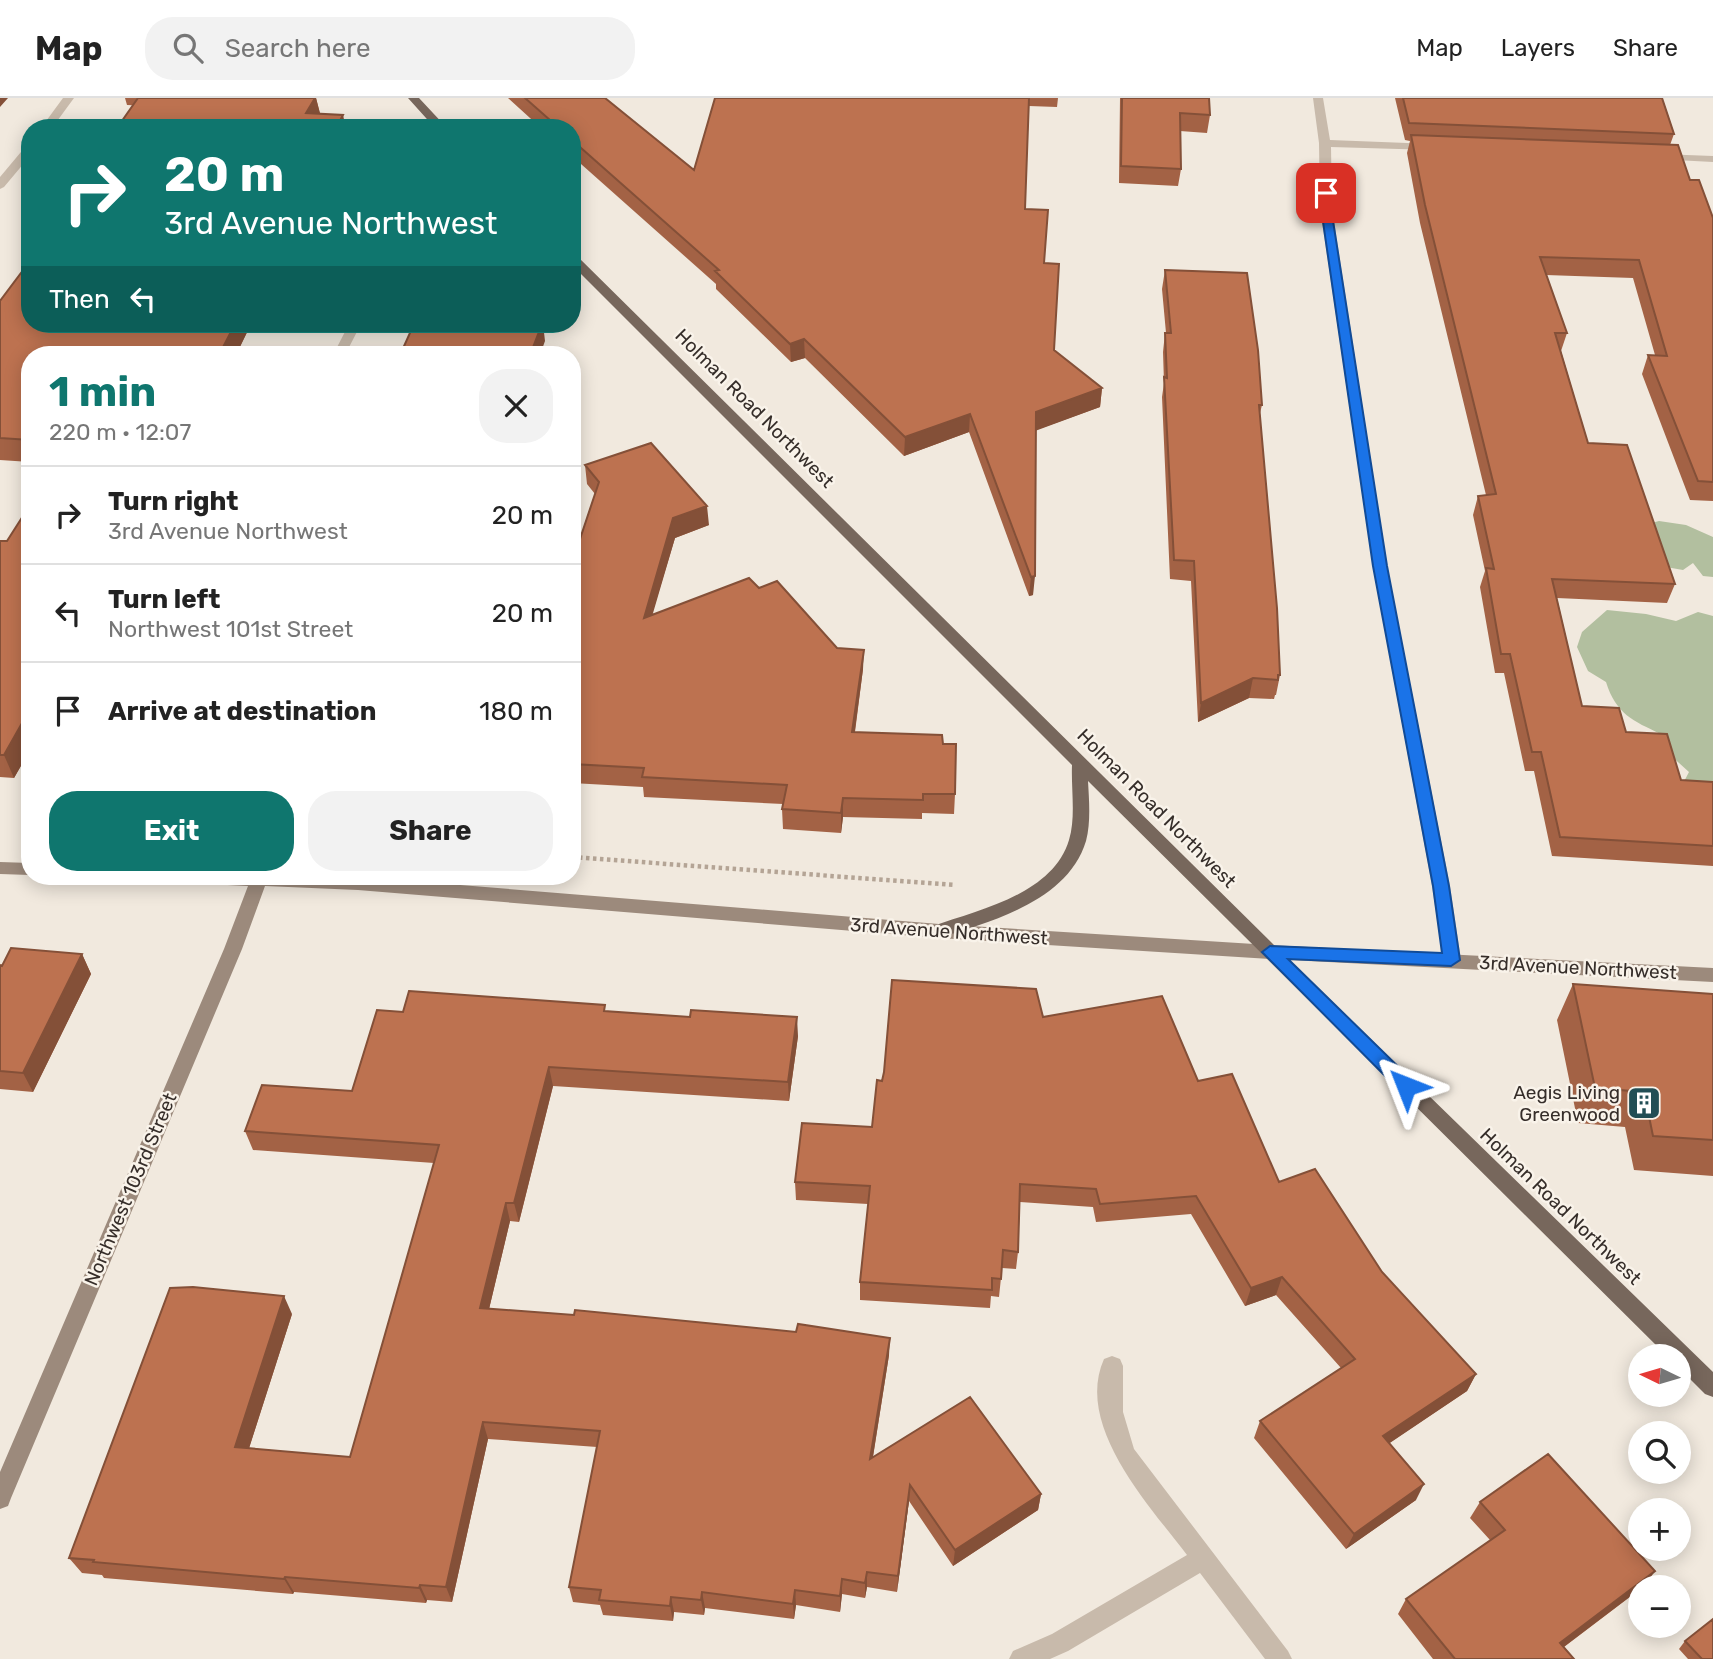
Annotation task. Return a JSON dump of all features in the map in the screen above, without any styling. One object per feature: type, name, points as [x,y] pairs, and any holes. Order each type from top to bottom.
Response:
[{"type":"main road","points":[[413,98],[433,119]]},
{"type":"main road","name":"Holman Road Northwest","points":[[581,267],[1270,952],[1713,1387]]},
{"type":"main road","points":[[939,931],[1044,889],[1061,874],[1078,841],[1080,764]]},
{"type":"street","points":[[53,119],[69,98]]},
{"type":"street","points":[[1318,98],[1325,143],[1326,208],[1380,566],[1441,886],[1451,960]]},
{"type":"street","points":[[1325,143],[1450,148]]},
{"type":"street","points":[[1644,156],[1713,159]]},
{"type":"street","points":[[0,185],[21,159]]},
{"type":"street","points":[[0,868],[21,869]]},
{"type":"street","name":"Northwest 103rd Street","points":[[0,1498],[258,885]]},
{"type":"street","name":"3rd Avenue Northwest","points":[[382,885],[939,931],[1270,952],[1713,975]]},
{"type":"street","points":[[1112,1366],[1108,1393],[1112,1423],[1126,1456],[1280,1659]]},
{"type":"street","points":[[1021,1659],[1060,1643],[1204,1558]]},
{"type":"path","points":[[581,858],[965,886]]},
{"type":"green space","points":[[1659,521],[1686,525],[1713,537],[1713,577],[1703,576],[1693,563],[1683,570],[1666,567],[1648,524]]},
{"type":"green space","points":[[1607,610],[1646,614],[1676,621],[1698,612],[1713,616],[1713,794],[1677,795],[1689,772],[1668,753],[1661,734],[1642,725],[1620,709],[1606,682],[1588,671],[1577,647],[1582,632]]},
{"type":"building","points":[[138,98],[315,98],[306,113],[343,115],[341,119],[123,119]]},
{"type":"building","points":[[525,98],[605,98],[694,170],[715,98],[1029,98],[1025,209],[1048,210],[1044,263],[1059,264],[1054,350],[1102,388],[1036,412],[1035,576],[1031,577],[970,414],[905,437],[804,339],[790,344],[715,271],[719,270],[581,148],[581,119],[549,119]]},
{"type":"building","points":[[1122,98],[1209,98],[1210,115],[1180,113],[1181,169],[1121,166]]},
{"type":"building","points":[[1403,98],[1662,98],[1674,134],[1409,123]]},
{"type":"building","points":[[1411,135],[1678,145],[1690,180],[1699,180],[1713,218],[1713,482],[1698,481],[1648,355],[1667,356],[1639,260],[1540,257],[1567,333],[1555,333],[1588,443],[1627,445],[1675,584],[1552,579],[1582,706],[1619,708],[1626,732],[1667,734],[1681,780],[1713,782],[1713,846],[1560,837],[1541,752],[1532,752],[1510,654],[1501,654],[1486,568],[1494,569],[1478,496],[1496,494],[1425,205]]},
{"type":"building","points":[[1165,270],[1247,273],[1258,350],[1262,405],[1259,405],[1277,608],[1280,675],[1278,680],[1253,678],[1201,703],[1194,561],[1174,560],[1164,377],[1167,378],[1165,333],[1171,333]]},
{"type":"building","points":[[21,273],[21,333],[230,333],[224,346],[21,346],[21,439],[0,438],[0,301]]},
{"type":"building","points":[[410,333],[539,333],[533,346],[404,346]]},
{"type":"building","points":[[651,443],[707,506],[673,518],[644,618],[749,578],[759,588],[777,581],[837,648],[864,650],[852,732],[942,735],[943,744],[956,744],[955,794],[923,794],[923,800],[843,798],[841,813],[782,809],[787,785],[642,777],[644,768],[581,764],[581,536],[599,482],[585,465]]},
{"type":"building","points":[[21,519],[21,725],[4,755],[0,755],[0,541],[7,541]]},
{"type":"building","points":[[11,948],[82,954],[23,1073],[0,1071],[0,965],[2,966]]},
{"type":"building","points":[[892,980],[1036,989],[1043,1017],[1162,996],[1198,1081],[1232,1074],[1279,1182],[1315,1169],[1382,1272],[1476,1374],[1383,1436],[1424,1484],[1354,1534],[1260,1421],[1355,1359],[1282,1277],[1251,1288],[1196,1196],[1100,1204],[1096,1189],[1020,1184],[1018,1252],[1003,1250],[1001,1279],[992,1278],[992,1290],[860,1282],[870,1186],[795,1182],[802,1123],[872,1127],[877,1080],[882,1081],[884,1072]]},
{"type":"building","points":[[1573,984],[1713,994],[1713,1140],[1653,1136],[1644,1092],[1595,1088]]},
{"type":"building","points":[[409,991],[605,1005],[604,1011],[690,1017],[691,1010],[797,1017],[788,1082],[549,1067],[514,1203],[506,1203],[480,1308],[574,1315],[575,1310],[796,1332],[798,1324],[890,1338],[870,1459],[970,1397],[1041,1494],[955,1550],[910,1485],[898,1576],[867,1572],[865,1583],[842,1579],[840,1596],[795,1590],[793,1604],[702,1592],[701,1600],[671,1597],[670,1606],[599,1600],[601,1590],[569,1587],[600,1431],[483,1422],[446,1587],[420,1585],[419,1588],[284,1579],[69,1558],[170,1288],[193,1287],[284,1296],[235,1447],[350,1457],[439,1145],[245,1131],[262,1085],[352,1091],[377,1010],[403,1012]]},
{"type":"building","points":[[1548,1454],[1628,1541],[1628,1561],[1646,1561],[1655,1571],[1650,1575],[1628,1575],[1628,1591],[1560,1643],[1574,1659],[1455,1659],[1406,1599],[1505,1530],[1480,1502]]},
{"type":"building","points":[[1713,1619],[1713,1659],[1702,1659],[1685,1641]]},
{"type":"place","name":"Aegis Living Greenwood","points":[[1644,1103]]},
{"type":"route","points":[[1326,193],[1326,208],[1380,566],[1441,886],[1451,960],[1270,952],[1406,1086]]}]
